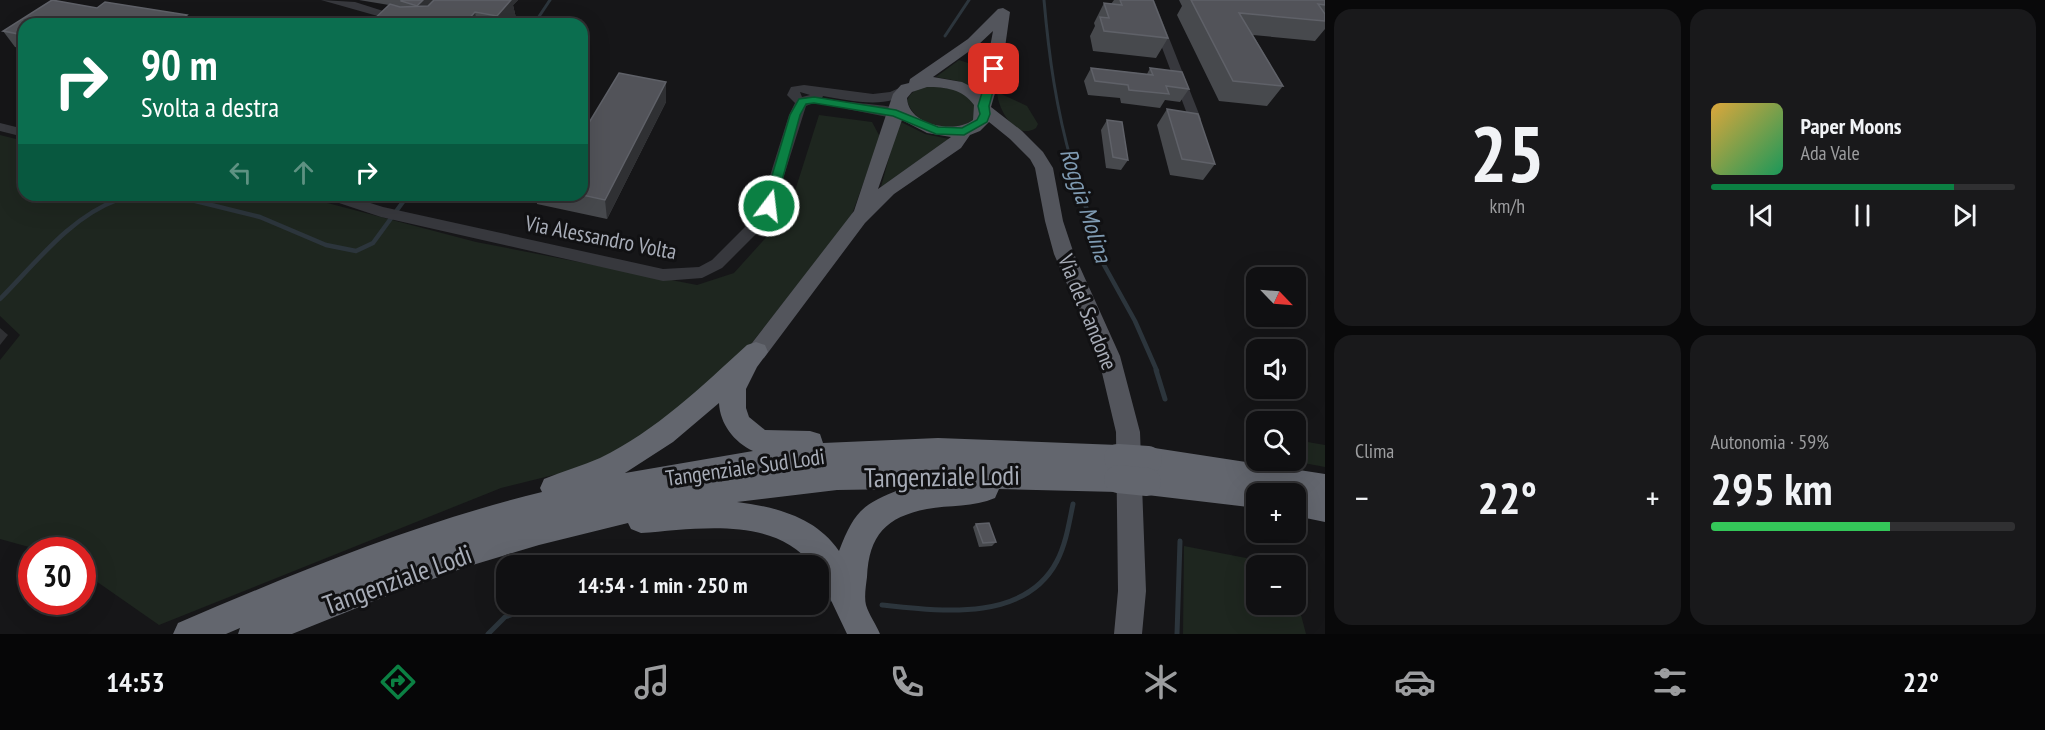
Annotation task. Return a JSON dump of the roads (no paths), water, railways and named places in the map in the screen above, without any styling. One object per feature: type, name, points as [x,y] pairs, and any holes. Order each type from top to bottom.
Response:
[{"type":"highway","points":[[756,352],[733,387],[730,402],[738,424],[745,432],[762,442],[772,444],[833,442],[875,452]]},
{"type":"highway","points":[[411,546],[482,508],[603,472],[627,458],[685,416],[756,352]]},
{"type":"highway","name":"Tangenziale Sud Lodi","points":[[189,634],[321,577],[411,546],[503,517],[641,482],[752,464],[911,450],[1040,454],[1118,469]]},
{"type":"highway","name":"Tangenziale Lodi","points":[[254,634],[362,589],[443,560],[569,523],[707,493],[838,477],[1028,474],[1118,469],[1147,471],[1246,493]]},
{"type":"highway","points":[[1147,471],[1273,477],[1325,487]]},
{"type":"highway","points":[[850,606],[854,551],[870,522],[894,503],[927,495],[1015,487],[1028,474]]},
{"type":"highway","points":[[1306,504],[1325,508]]},
{"type":"highway","points":[[569,523],[746,516],[794,530],[818,547],[834,572],[864,634]]},
{"type":"main road","points":[[858,218],[873,183],[890,130],[904,102],[973,42],[1004,7]]},
{"type":"main road","points":[[756,352],[858,218],[888,190],[955,144],[966,131],[982,122],[994,69],[1004,7]]},
{"type":"main road","name":"Via del Sandone","points":[[904,102],[939,82],[953,84],[977,97],[984,108],[1023,142],[1044,168],[1054,221],[1061,243],[1109,356],[1128,432],[1132,591],[1128,634]]},
{"type":"main road","points":[[904,102],[922,127],[936,131],[966,131],[1023,142]]},
{"type":"street","points":[[326,0],[355,5],[398,18]]},
{"type":"street","points":[[1149,0],[1195,119]]},
{"type":"street","points":[[810,98],[891,96],[904,102]]},
{"type":"street","points":[[810,98],[862,108],[882,119],[890,130]]},
{"type":"street","name":"Via Alessandro Volta","points":[[347,201],[381,212],[663,275],[702,272],[717,264],[765,216],[795,115],[810,98]]},
{"type":"street","points":[[862,108],[904,102]]},
{"type":"street","points":[[3,129],[18,133]]},
{"type":"waterway","points":[[538,18],[550,0]]},
{"type":"waterway","points":[[945,36],[969,0]]},
{"type":"waterway","name":"Roggia Molina","points":[[1044,0],[1054,82],[1072,164]]},
{"type":"waterway","name":"Roggia Molina","points":[[1072,162],[1104,265],[1135,321],[1157,371]]},
{"type":"waterway","points":[[0,299],[68,230],[100,208],[115,201]]},
{"type":"waterway","points":[[195,201],[260,217],[326,245],[356,251],[373,243],[404,201]]},
{"type":"waterway","name":"Roggia Molina","points":[[1156,370],[1165,399]]},
{"type":"waterway","points":[[882,605],[954,610],[1003,604],[1024,595],[1043,581],[1057,561],[1065,541],[1073,504]]},
{"type":"waterway","points":[[1177,634],[1180,541]]},
{"type":"waterway","points":[[488,634],[505,617],[511,615]]}]
